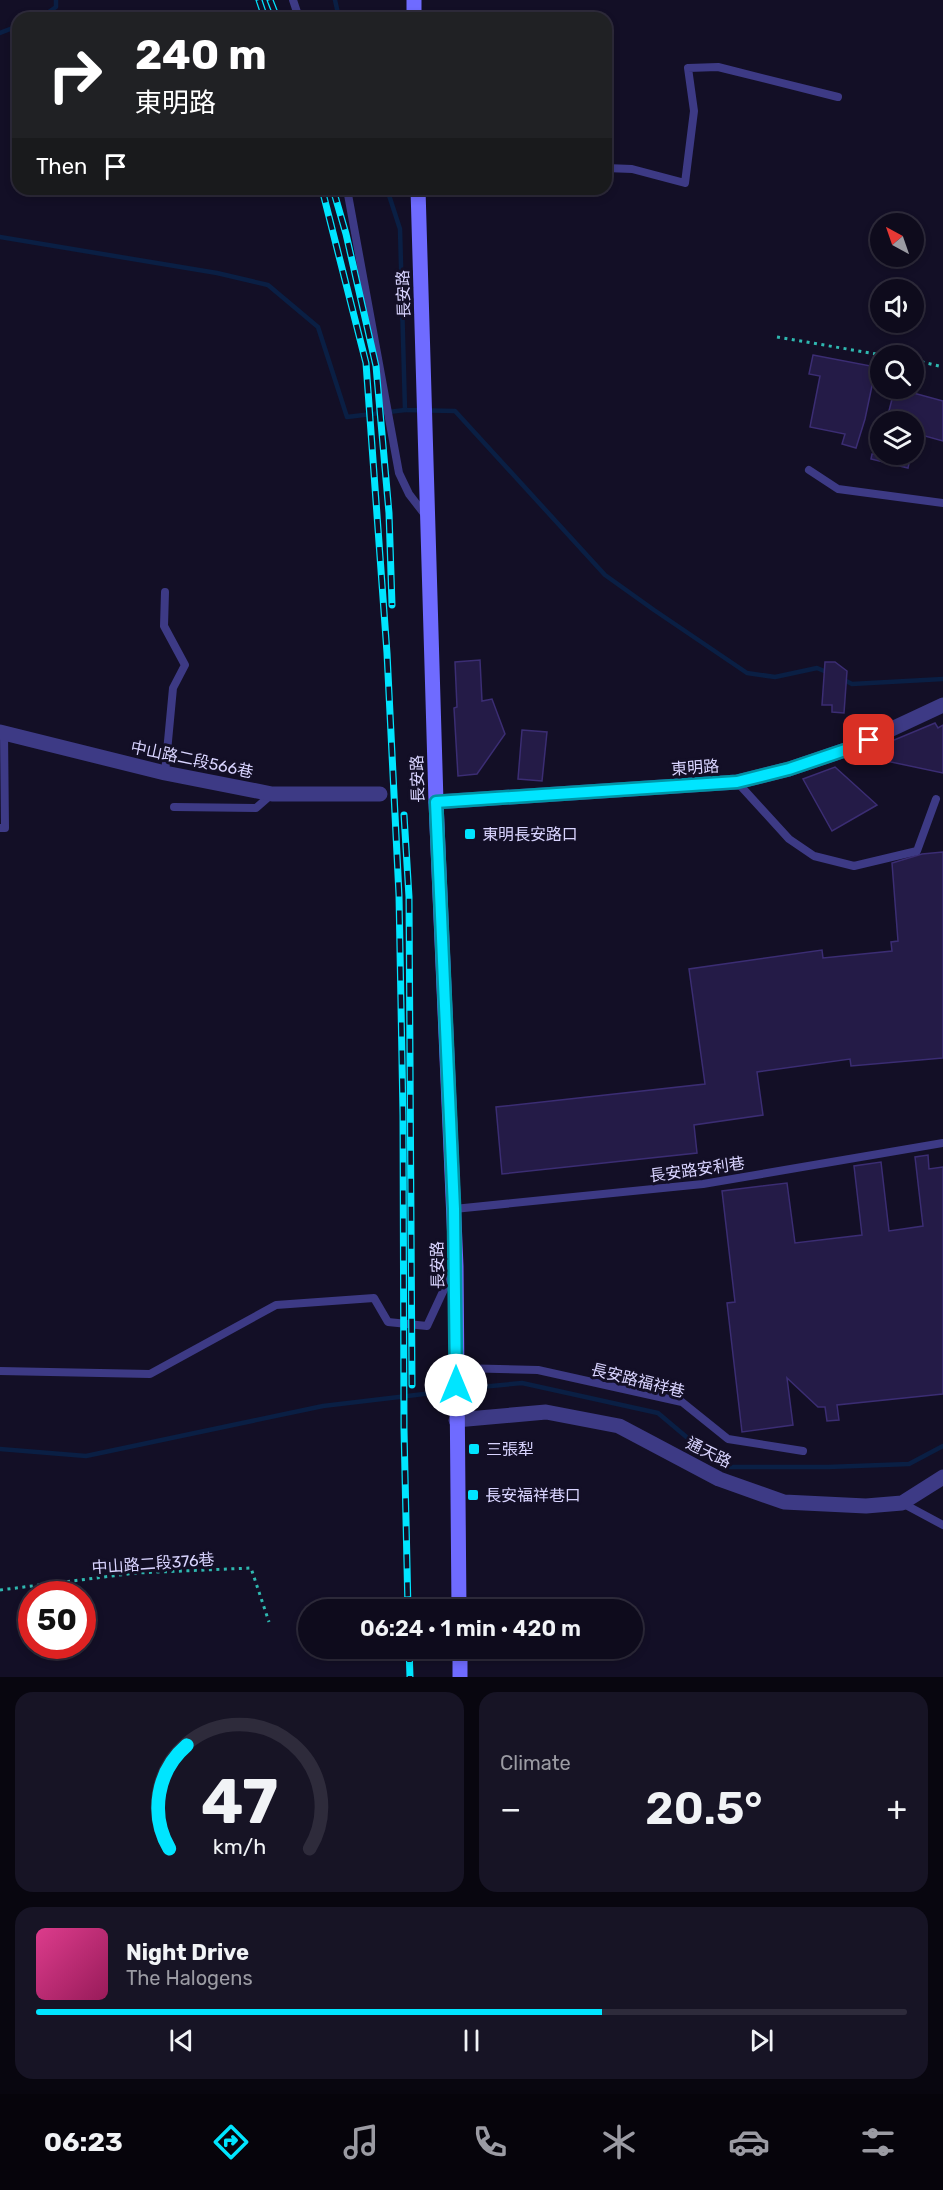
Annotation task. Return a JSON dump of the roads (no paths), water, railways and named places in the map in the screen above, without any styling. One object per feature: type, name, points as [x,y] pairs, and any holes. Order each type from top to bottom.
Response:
[{"type":"main road","name":"長安路","points":[[418,195],[436,802],[456,1266],[455,1368]]},
{"type":"main road","points":[[455,1368],[459,1599]]},
{"type":"main road","points":[[460,1659],[460,1677]]},
{"type":"street","name":"東明路","points":[[436,802],[737,782],[789,769],[851,748],[943,705]]},
{"type":"street","name":"中山路二段566巷","points":[[2,732],[165,773],[272,794],[380,794]]},
{"type":"street","name":"通天路","points":[[456,1420],[546,1412],[619,1426],[719,1479],[784,1502],[866,1506],[902,1503],[943,1477]]},
{"type":"lane","points":[[612,168],[632,169],[685,183],[694,111],[688,68],[718,67],[838,97]]},
{"type":"lane","points":[[348,195],[399,473],[409,494],[429,520]]},
{"type":"lane","points":[[809,470],[838,489],[943,503]]},
{"type":"lane","points":[[165,592],[164,626],[185,665],[172,688],[165,773]]},
{"type":"lane","points":[[0,828],[4,828],[2,732]]},
{"type":"lane","points":[[737,782],[789,839],[814,856],[855,866],[917,851],[936,799]]},
{"type":"lane","points":[[174,807],[256,808],[272,794]]},
{"type":"lane","name":"長安路安利巷","points":[[454,1209],[703,1184],[943,1143]]},
{"type":"lane","points":[[0,1371],[150,1374],[276,1305],[374,1298],[388,1322],[427,1326],[456,1266]]},
{"type":"lane","name":"長安路福祥巷","points":[[455,1368],[538,1370],[682,1402],[728,1438],[803,1451]]},
{"type":"lane","points":[[902,1503],[943,1525]]},
{"type":"waterway","points":[[49,12],[56,7],[56,0]]},
{"type":"waterway","points":[[335,0],[338,12]]},
{"type":"waterway","points":[[0,33],[12,28]]},
{"type":"waterway","points":[[389,195],[400,229],[405,410],[455,411],[605,575],[747,673],[775,677],[817,668],[829,673]]},
{"type":"waterway","points":[[0,237],[217,273],[268,285],[318,327],[347,417],[405,410]]},
{"type":"waterway","points":[[842,679],[852,684],[943,679]]},
{"type":"waterway","points":[[470,1388],[522,1383],[658,1413],[722,1467],[909,1464],[943,1446]]},
{"type":"waterway","points":[[0,1449],[86,1456],[323,1406],[441,1392]]},
{"type":"railway","points":[[259,0],[263,12]]},
{"type":"railway","points":[[270,0],[275,12]]},
{"type":"railway","points":[[324,195],[366,363],[387,653],[399,895],[408,1599]]},
{"type":"railway","points":[[335,195],[346,234],[376,366],[389,513],[392,605]]},
{"type":"railway","points":[[404,815],[409,897],[412,1385]]},
{"type":"railway","points":[[409,1659],[410,1677]]},
{"type":"place","name":"東明長安路口","points":[[470,834]]},
{"type":"place","name":"三張犁","points":[[474,1449]]},
{"type":"place","name":"長安福祥巷口","points":[[473,1495]]}]
